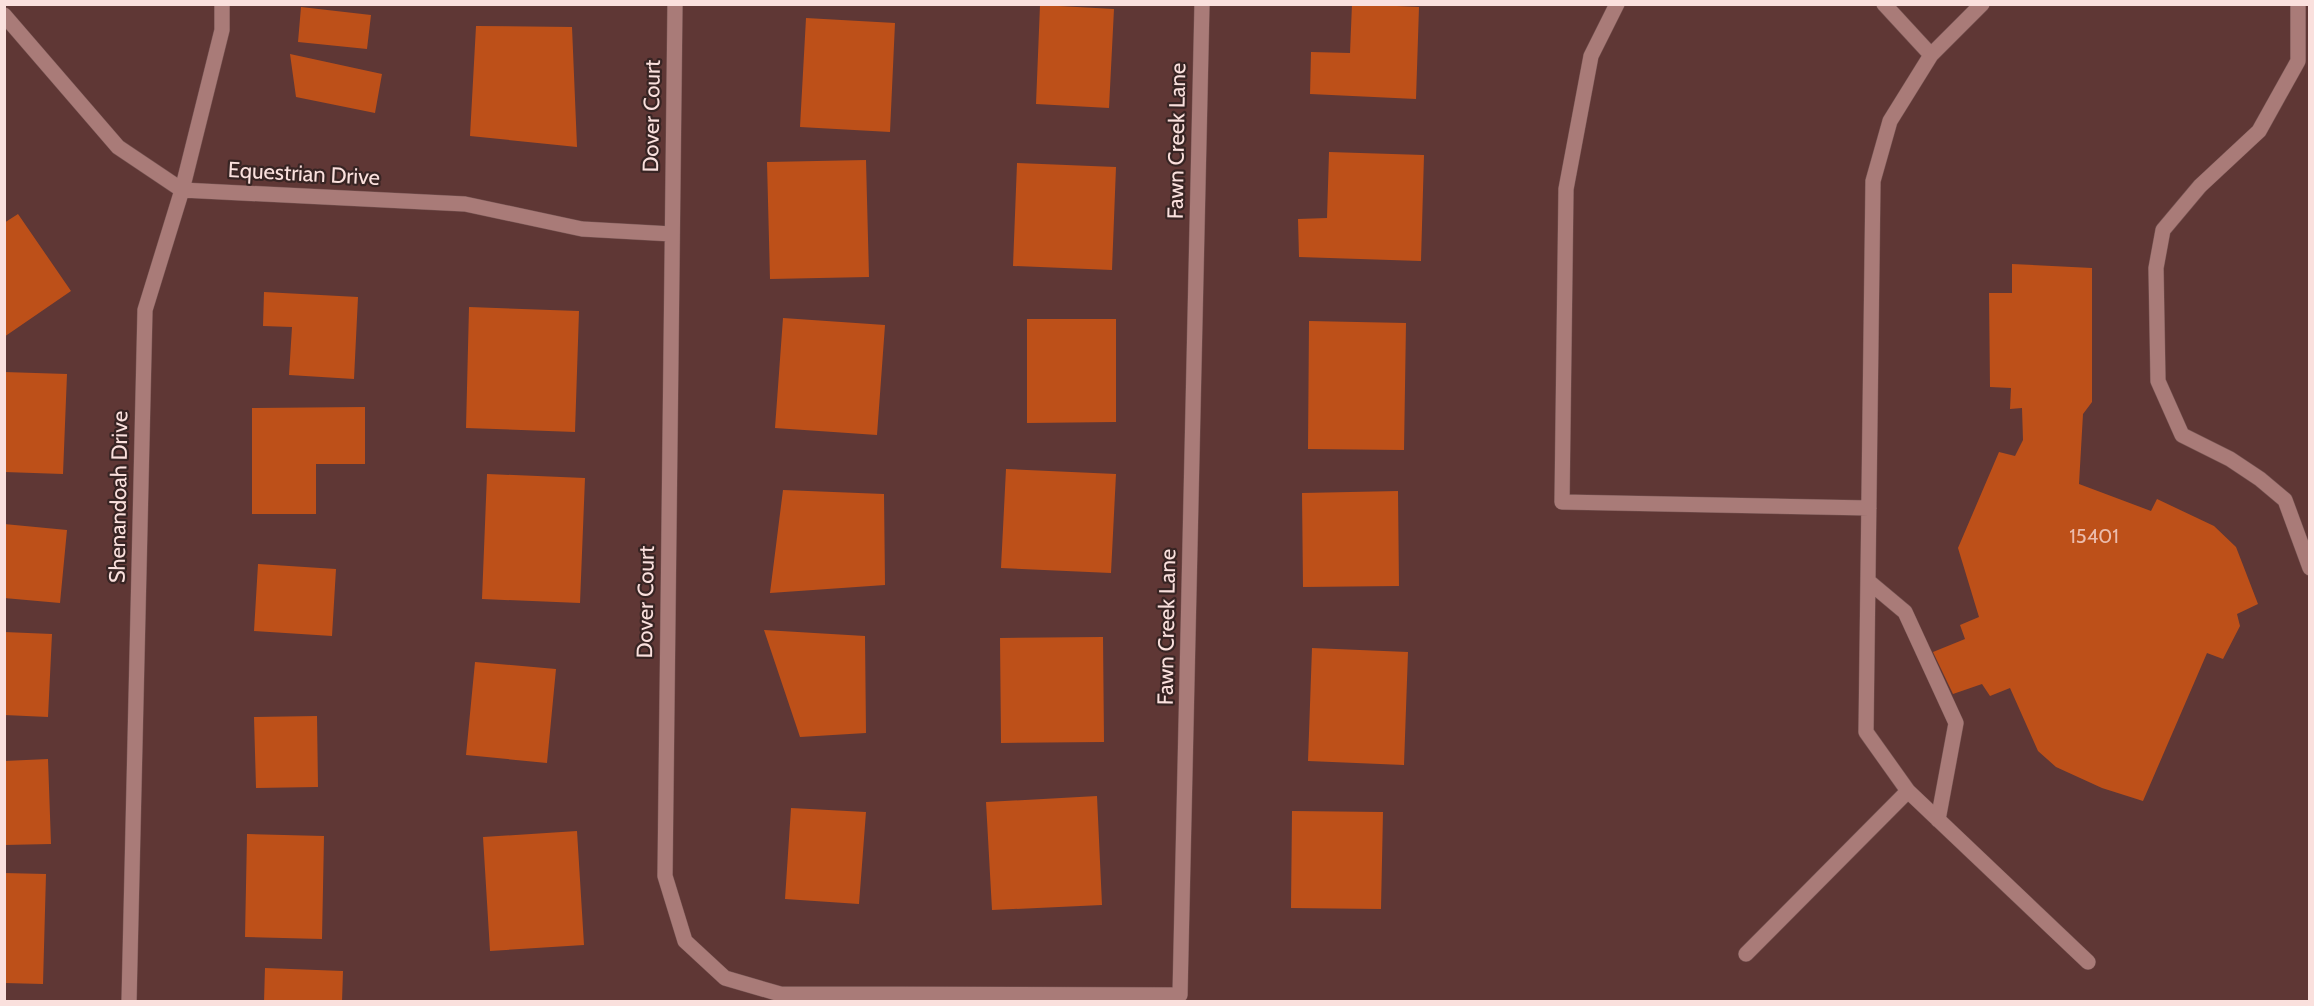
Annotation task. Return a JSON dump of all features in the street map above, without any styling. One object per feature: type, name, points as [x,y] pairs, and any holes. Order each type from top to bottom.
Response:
[{"type":"street","name":"Shenandoah Drive","points":[[129,1002],[145,310],[182,190],[222,30],[222,4]]},
{"type":"street","name":"Dover Court","points":[[675,4],[665,876],[685,941],[725,978],[780,994],[924,997]]},
{"type":"street","name":"Fawn Creek Lane","points":[[924,997],[1180,995],[1202,4]]},
{"type":"street","points":[[1617,4],[1591,56],[1566,189],[1562,502],[1869,508]]},
{"type":"street","points":[[1884,4],[1931,55]]},
{"type":"street","points":[[1982,4],[1931,55],[1890,121],[1873,181],[1866,732],[1908,791],[2088,962]]},
{"type":"street","points":[[2298,4],[2298,61],[2259,131],[2200,186],[2163,230],[2156,268],[2158,381],[2182,435],[2230,459],[2260,478],[2285,500],[2310,568]]},
{"type":"street","points":[[4,15],[118,147],[182,190]]},
{"type":"street","name":"Equestrian Drive","points":[[182,190],[465,204],[582,229],[672,234]]},
{"type":"street","points":[[1868,580],[1905,612],[1956,723],[1938,820]]},
{"type":"street","points":[[1746,954],[1908,791]]},
{"type":"building","points":[[1352,4],[1419,7],[1416,99],[1310,94],[1311,52],[1350,53]]},
{"type":"building","points":[[1040,5],[1114,9],[1109,108],[1036,104]]},
{"type":"building","points":[[301,7],[371,15],[367,49],[298,42]]},
{"type":"building","points":[[806,18],[895,23],[890,132],[800,127]]},
{"type":"building","points":[[476,26],[572,27],[577,147],[470,136]]},
{"type":"building","points":[[290,54],[382,74],[375,113],[296,97]]},
{"type":"building","points":[[1329,152],[1424,155],[1421,261],[1299,257],[1298,219],[1327,218]]},
{"type":"building","points":[[866,160],[869,277],[770,279],[767,162]]},
{"type":"building","points":[[1017,163],[1116,167],[1112,270],[1013,266]]},
{"type":"building","points":[[18,214],[71,291],[4,337],[4,223]]},
{"type":"building","points":[[2012,264],[2092,268],[2092,402],[2083,414],[2079,484],[2151,511],[2157,499],[2214,526],[2236,547],[2258,604],[2237,614],[2240,626],[2223,659],[2207,653],[2143,801],[2102,788],[2056,767],[2038,751],[2010,688],[1990,696],[1982,684],[1953,694],[1933,652],[1965,639],[1960,625],[1979,617],[1958,548],[1999,452],[2015,456],[2023,440],[2022,408],[2010,409],[2011,388],[1990,387],[1989,293],[2012,293]]},
{"type":"building","points":[[264,292],[358,297],[354,379],[289,375],[292,327],[263,326]]},
{"type":"building","points":[[469,307],[579,311],[575,432],[466,428]]},
{"type":"building","points":[[783,318],[885,325],[877,435],[775,428]]},
{"type":"building","points":[[1027,319],[1116,319],[1116,422],[1027,423]]},
{"type":"building","points":[[1309,321],[1406,323],[1404,450],[1308,449]]},
{"type":"building","points":[[4,372],[67,374],[63,474],[4,472]]},
{"type":"building","points":[[365,407],[365,464],[316,464],[316,514],[252,514],[252,408]]},
{"type":"building","points":[[1006,469],[1116,474],[1111,573],[1001,568]]},
{"type":"building","points":[[487,474],[585,478],[580,603],[482,599]]},
{"type":"building","points":[[783,490],[884,494],[885,585],[770,593]]},
{"type":"building","points":[[1398,491],[1399,586],[1303,587],[1302,493]]},
{"type":"building","points":[[4,524],[67,530],[60,603],[4,598]]},
{"type":"building","points":[[258,564],[336,569],[332,636],[254,631]]},
{"type":"building","points":[[764,630],[865,636],[866,733],[800,737]]},
{"type":"building","points":[[4,632],[52,634],[48,717],[4,715]]},
{"type":"building","points":[[1103,637],[1104,742],[1001,743],[1000,638]]},
{"type":"building","points":[[1312,648],[1408,652],[1404,765],[1308,761]]},
{"type":"building","points":[[475,662],[556,669],[547,763],[466,755]]},
{"type":"building","points":[[317,716],[318,787],[256,788],[254,717]]},
{"type":"building","points":[[48,759],[51,844],[4,845],[4,761]]},
{"type":"building","points":[[1097,796],[1102,905],[992,910],[986,802]]},
{"type":"building","points":[[791,808],[866,812],[859,904],[785,899]]},
{"type":"building","points":[[1292,811],[1383,812],[1381,909],[1291,908]]},
{"type":"building","points":[[577,831],[584,945],[490,951],[483,837]]},
{"type":"building","points":[[247,834],[324,836],[322,939],[245,937]]},
{"type":"building","points":[[4,873],[46,874],[43,984],[4,983]]},
{"type":"building","points":[[265,968],[343,971],[342,1002],[264,1002]]}]
